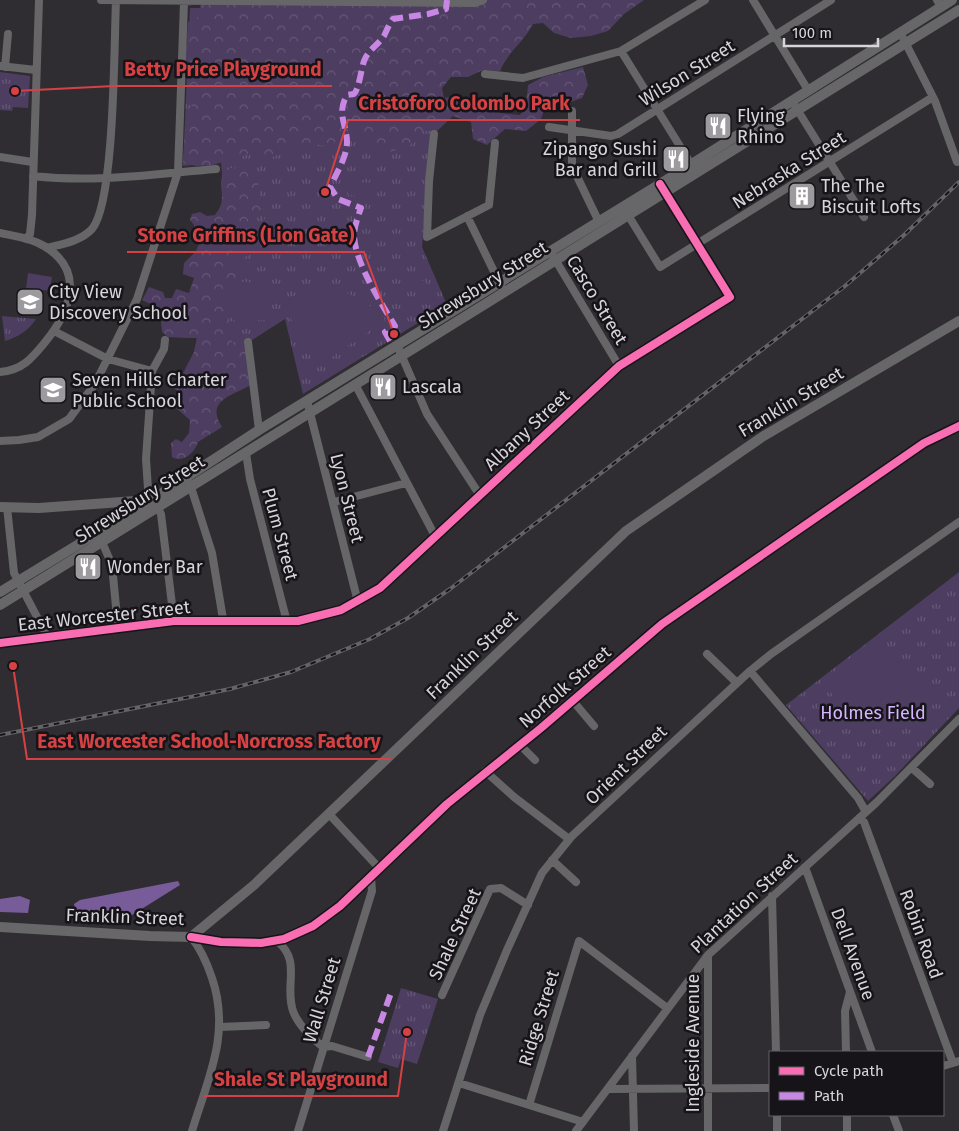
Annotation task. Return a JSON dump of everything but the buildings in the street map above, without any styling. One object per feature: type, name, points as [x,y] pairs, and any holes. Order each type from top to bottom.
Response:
[{"type":"main road","name":"Shrewsbury Street","points":[[0,605],[102,542],[189,482],[259,430],[504,291],[598,220],[662,188],[794,106],[808,90],[901,33],[939,4],[952,0]]},
{"type":"main road","name":"Shrewsbury Street","points":[[0,592],[119,519],[156,503],[170,500],[189,482],[246,453],[355,384],[399,350],[498,281],[628,215],[690,164],[959,10]]},
{"type":"main road","name":"Franklin Street","points":[[0,927],[191,937],[247,892],[626,531],[762,437],[959,321]]},
{"type":"main road","points":[[116,503],[119,519]]},
{"type":"main road","points":[[3,507],[39,508],[116,503],[156,503]]},
{"type":"street","points":[[26,239],[30,234],[39,0]]},
{"type":"street","points":[[100,0],[475,3],[484,0]]},
{"type":"street","points":[[47,248],[78,239],[90,231],[103,205],[107,179],[116,0]]},
{"type":"street","points":[[485,74],[523,78],[622,51],[705,0]]},
{"type":"street","points":[[753,0],[808,90]]},
{"type":"street","name":"Wilson Street","points":[[549,128],[610,136],[618,134],[831,0]]},
{"type":"street","points":[[0,441],[33,438],[66,421],[87,398],[137,300],[178,172],[184,2]]},
{"type":"street","points":[[901,33],[933,97],[957,162]]},
{"type":"street","points":[[8,34],[3,67],[36,70]]},
{"type":"street","points":[[622,51],[690,164]]},
{"type":"street","name":"Nebraska Street","points":[[628,215],[660,267],[933,97]]},
{"type":"street","points":[[794,106],[864,217]]},
{"type":"street","points":[[572,111],[572,166],[598,220]]},
{"type":"street","points":[[434,134],[429,181],[427,237],[489,205],[495,143]]},
{"type":"street","points":[[0,156],[32,162]]},
{"type":"street","points":[[33,176],[66,180],[107,179],[216,169]]},
{"type":"street","points":[[662,188],[698,244]]},
{"type":"street","points":[[466,216],[504,291]]},
{"type":"street","points":[[0,233],[26,239],[47,248],[62,264],[70,291],[66,312],[54,331],[26,364],[0,372]]},
{"type":"street","name":"Albany Street","points":[[358,602],[380,588],[619,366],[730,296],[698,244]]},
{"type":"street","name":"Casco Street","points":[[552,254],[619,366]]},
{"type":"street","points":[[54,331],[108,359],[152,371]]},
{"type":"street","points":[[165,340],[164,349],[152,371],[146,459],[148,489],[162,519],[174,621]]},
{"type":"street","points":[[248,342],[259,430]]},
{"type":"street","points":[[399,350],[426,414],[479,494]]},
{"type":"street","points":[[355,384],[435,536]]},
{"type":"street","name":"Lyon Street","points":[[307,402],[358,602]]},
{"type":"street","name":"Norfolk Street","points":[[191,937],[244,943],[277,941],[310,928],[326,917],[380,869],[447,804],[485,771],[520,745],[638,643],[679,611],[924,443],[959,426]]},
{"type":"street","name":"Plum Street","points":[[246,453],[250,479],[287,622]]},
{"type":"street","points":[[189,482],[212,553],[223,620]]},
{"type":"street","points":[[334,502],[406,483]]},
{"type":"street","points":[[3,507],[14,572],[22,591],[47,636]]},
{"type":"street","name":"Orient Street","points":[[443,1131],[480,1015],[542,873],[552,860],[570,840],[750,671],[771,654],[959,522]]},
{"type":"street","points":[[102,542],[112,565],[118,628]]},
{"type":"street","name":"East Worcester Street","points":[[0,643],[174,621],[287,622],[333,613],[358,602]]},
{"type":"street","points":[[707,654],[737,682]]},
{"type":"street","name":"Robin Road","points":[[750,671],[858,798],[872,844],[956,1062]]},
{"type":"street","points":[[573,701],[594,726]]},
{"type":"street","name":"Plantation Street","points":[[576,1131],[708,955],[912,768],[959,719]]},
{"type":"street","points":[[520,745],[535,760]]},
{"type":"street","points":[[912,768],[930,784]]},
{"type":"street","points":[[485,771],[514,797],[570,840]]},
{"type":"street","points":[[329,814],[380,869]]},
{"type":"street","points":[[552,860],[576,882]]},
{"type":"street","name":"Dell Avenue","points":[[805,867],[872,1051]]},
{"type":"street","name":"Wall Street","points":[[298,1131],[372,890],[371,877]]},
{"type":"street","name":"Shale Street","points":[[442,995],[488,893],[495,887],[501,888],[528,905]]},
{"type":"street","points":[[772,896],[776,1051]]},
{"type":"street","points":[[191,937],[205,960],[215,989],[220,1027],[217,1052],[192,1131]]},
{"type":"street","points":[[277,941],[288,952],[291,962],[290,988],[294,1013],[309,1034],[323,1047],[332,1046],[368,1057]]},
{"type":"street","name":"Ridge Street","points":[[529,1105],[579,941],[667,1008]]},
{"type":"street","name":"Ingleside Avenue","points":[[708,955],[708,1131]]},
{"type":"street","points":[[846,1051],[845,1011],[850,992]]},
{"type":"street","points":[[220,1027],[266,1024]]},
{"type":"street","points":[[632,1056],[634,1131]]},
{"type":"street","points":[[944,1066],[956,1062]]},
{"type":"street","points":[[459,1083],[583,1122]]},
{"type":"street","points":[[609,1089],[769,1088]]},
{"type":"street","points":[[777,1116],[777,1131]]},
{"type":"street","points":[[847,1116],[847,1131]]},
{"type":"street","points":[[893,1116],[899,1131]]},
{"type":"green space","points":[[171,0],[644,0],[624,14],[608,31],[591,36],[571,38],[554,33],[543,23],[533,24],[500,71],[483,70],[468,77],[451,77],[442,88],[444,98],[456,96],[500,113],[520,115],[526,106],[528,85],[543,77],[583,67],[588,85],[582,98],[565,104],[545,107],[541,119],[526,131],[505,129],[487,145],[473,139],[471,122],[453,116],[437,131],[420,131],[409,147],[389,152],[368,148],[360,136],[344,131],[331,147],[308,143],[270,158],[249,154],[213,165],[196,166],[183,163],[185,132],[192,108],[185,61],[188,22],[201,16],[200,4],[186,6]]},
{"type":"green space","points":[[190,8],[441,9],[422,247],[447,305],[303,394],[285,319],[246,344],[218,404],[186,368],[194,352],[197,338],[168,337],[170,325],[188,306],[225,210],[221,162],[183,166]]},
{"type":"green space","points":[[0,72],[30,76],[28,108],[13,107],[12,111],[0,110]]},
{"type":"green space","points":[[230,168],[250,170],[257,175],[262,209],[234,240],[231,249],[236,264],[237,276],[233,287],[224,299],[232,342],[246,344],[251,385],[229,396],[218,405],[218,418],[222,427],[198,442],[188,456],[176,459],[172,457],[171,443],[176,439],[182,442],[189,433],[190,420],[176,408],[180,395],[177,390],[171,388],[173,382],[180,379],[194,352],[197,338],[168,337],[162,332],[161,322],[172,314],[142,300],[149,287],[163,292],[165,298],[172,298],[176,289],[189,293],[194,278],[183,274],[184,263],[196,251],[199,243],[195,236],[194,225],[190,220],[192,214],[200,212],[207,216],[215,215],[222,199],[222,176]]},
{"type":"green space","points":[[349,182],[376,183],[376,197],[348,195]]},
{"type":"green space","points":[[266,218],[277,232],[243,259],[232,245]]},
{"type":"green space","points":[[28,273],[52,277],[50,291],[26,288]]},
{"type":"green space","points":[[424,280],[436,299],[427,305],[416,286]]},
{"type":"green space","points":[[228,281],[249,282],[262,287],[267,292],[269,298],[270,320],[235,321],[228,315]]},
{"type":"green space","points":[[317,289],[337,290],[354,296],[370,306],[385,320],[323,363],[315,361],[295,332],[286,301],[301,292]]},
{"type":"green space","points":[[2,316],[36,319],[22,333],[5,341]]},
{"type":"green space","name":"Holmes Field","points":[[959,572],[959,708],[895,776],[868,801],[786,705]]},
{"type":"green space","points":[[882,645],[929,696],[904,718],[876,729],[850,716],[829,690]]},
{"type":"green space","points":[[401,988],[438,999],[417,1064],[401,1059],[398,1068],[378,1062]]},
{"type":"shaded area","points":[[178,881],[180,885],[124,920],[79,918],[76,914],[74,904],[80,900]]},
{"type":"shaded area","points":[[20,896],[30,900],[28,913],[0,912],[0,899]]},
{"type":"railway","points":[[0,735],[230,689],[291,672],[370,639],[408,618],[450,589],[845,286],[903,236],[959,182]]},
{"type":"marked path","points":[[390,341],[385,332],[395,326],[369,282],[355,245],[354,231],[361,208],[338,199],[330,187],[347,148],[342,108],[347,95],[356,92],[366,57],[384,36],[393,19],[428,14],[446,9],[447,0]]},
{"type":"marked path","points":[[368,1057],[392,990]]},
{"type":"cycle path","points":[[0,643],[174,621],[298,621],[341,610],[380,588],[619,366],[730,297],[660,184]]},
{"type":"cycle path","points":[[191,937],[221,942],[261,943],[284,939],[313,926],[340,906],[447,804],[541,728],[662,624],[924,443],[959,426]]},
{"type":"place","name":"Betty Price Playground","points":[[15,91]]},
{"type":"place","name":"Flying Rhino","points":[[718,126]]},
{"type":"place","name":"Zipango Sushi Bar and Grill","points":[[676,159]]},
{"type":"place","name":"Cristoforo Colombo Park","points":[[325,192]]},
{"type":"place","name":"The The Biscuit Lofts","points":[[802,196]]},
{"type":"place","name":"City View Discovery School","points":[[30,302]]},
{"type":"place","name":"Stone Griffins (Lion Gate)","points":[[394,334]]},
{"type":"place","name":"Lascala","points":[[383,387]]},
{"type":"place","name":"Seven Hills Charter Public School","points":[[53,390]]},
{"type":"place","name":"Wonder Bar","points":[[88,567]]},
{"type":"place","name":"East Worcester School-Norcross Factory","points":[[13,666]]},
{"type":"place","name":"Shale St Playground","points":[[407,1032]]}]
